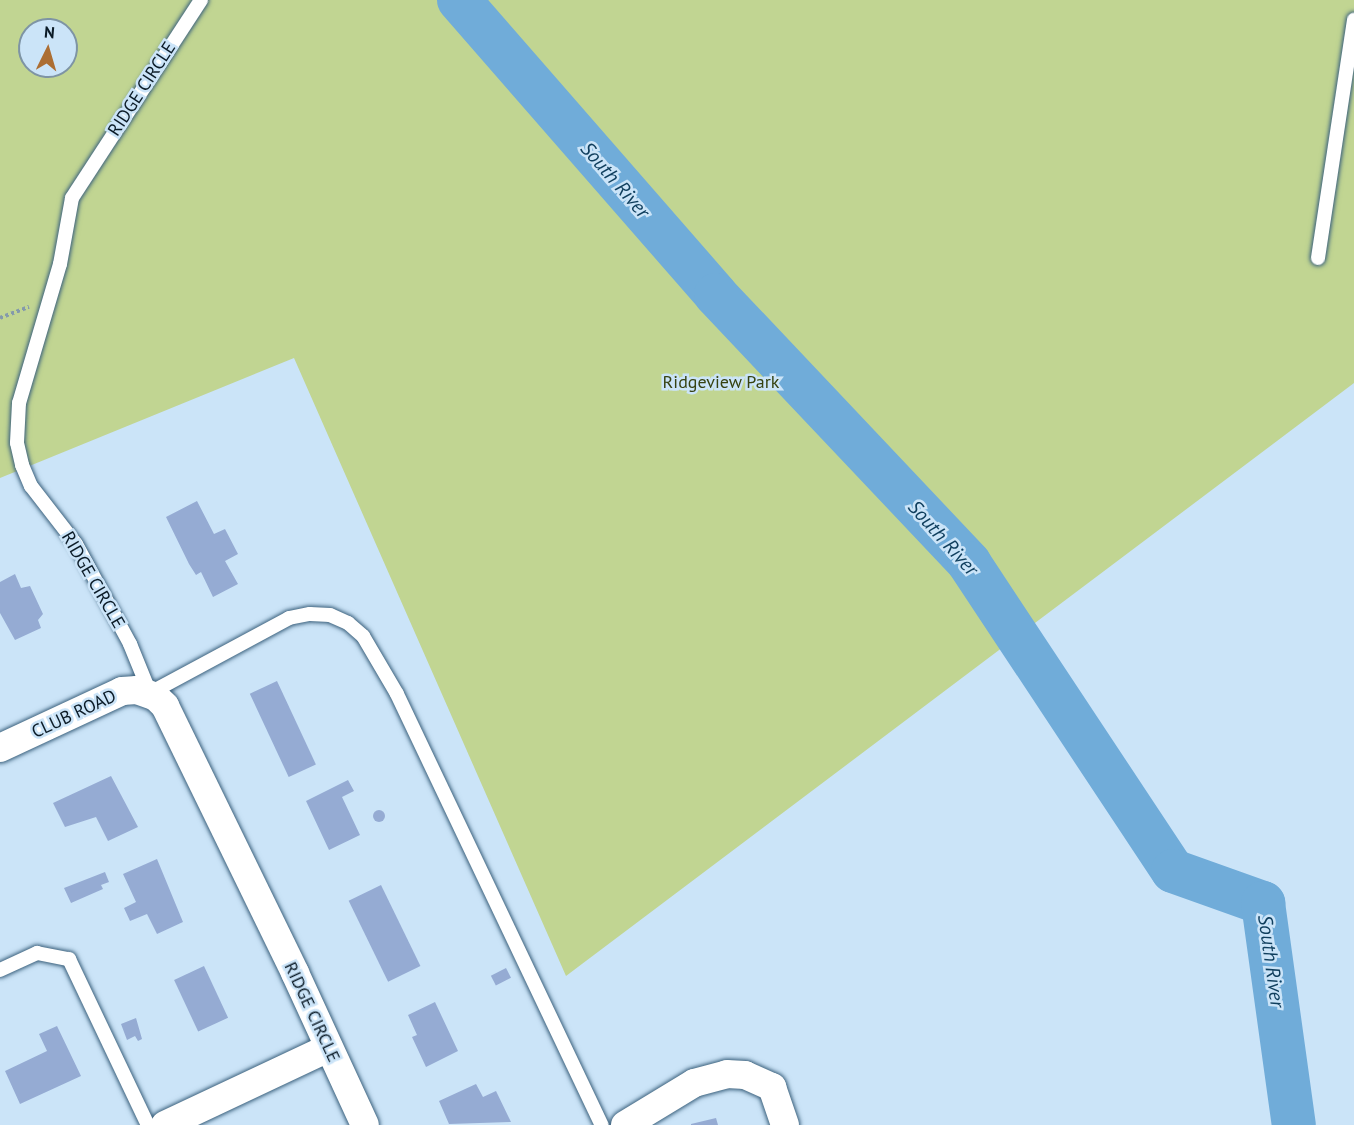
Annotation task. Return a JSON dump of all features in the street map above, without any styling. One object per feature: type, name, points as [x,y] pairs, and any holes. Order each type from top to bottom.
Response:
[{"type":"street","name":"CLUB ROAD","points":[[0,748],[122,691],[150,693]]},
{"type":"street","name":"RIDGE CIRCLE","points":[[150,693],[165,706],[364,1125]]},
{"type":"street","points":[[165,1125],[329,1048]]},
{"type":"street","points":[[625,1125],[694,1083],[727,1074],[745,1075],[772,1087],[785,1125]]},
{"type":"lane","name":"RIDGE CIRCLE","points":[[150,693],[130,644],[76,544],[31,486],[22,465],[17,443],[19,403],[60,264],[72,198],[201,0]]},
{"type":"lane","points":[[1318,258],[1354,20]]},
{"type":"lane","points":[[150,693],[289,618],[310,614],[330,615],[348,623],[363,636],[397,694],[602,1125]]},
{"type":"lane","points":[[0,970],[37,953],[69,959],[148,1125]]},
{"type":"path","points":[[0,318],[49,299]]},
{"type":"green space","name":"Ridgeview Park","points":[[0,0],[1354,0],[1354,383],[566,976],[294,358],[0,478]]},
{"type":"building","points":[[197,501],[214,534],[225,529],[238,554],[225,561],[238,584],[213,597],[201,572],[196,575],[189,564],[166,517]]},
{"type":"building","points":[[15,574],[21,588],[30,586],[43,614],[38,620],[41,628],[15,640],[0,613],[0,582]]},
{"type":"building","points":[[277,681],[316,764],[289,777],[250,694]]},
{"type":"building","points":[[111,776],[138,827],[108,841],[96,817],[65,827],[53,803]]},
{"type":"building","points":[[348,780],[354,791],[342,797],[360,835],[329,850],[306,801]]},
{"type":"building","points":[[381,810],[384,811],[384,821],[377,822],[374,821],[373,814],[374,811]]},
{"type":"building","points":[[157,859],[183,922],[157,934],[147,914],[130,921],[124,908],[136,902],[123,874]]},
{"type":"building","points":[[105,872],[109,882],[101,885],[103,889],[71,903],[64,888]]},
{"type":"building","points":[[381,885],[420,966],[388,982],[349,901]]},
{"type":"building","points":[[204,966],[228,1018],[198,1032],[174,980]]},
{"type":"building","points":[[506,968],[511,978],[496,986],[491,976]]},
{"type":"building","points":[[435,1002],[458,1051],[426,1067],[412,1037],[417,1035],[408,1015]]},
{"type":"building","points":[[136,1018],[142,1039],[138,1041],[135,1036],[127,1040],[121,1024]]},
{"type":"building","points":[[57,1026],[81,1076],[20,1104],[5,1071],[47,1051],[39,1034]]},
{"type":"building","points":[[476,1084],[483,1097],[496,1091],[511,1122],[449,1124],[439,1101]]},
{"type":"building","points":[[716,1118],[718,1125],[691,1125],[691,1124]]},
{"type":"waterway","name":"South River","points":[[459,0],[716,295],[969,563],[1173,871],[1263,903],[1294,1125]]}]
